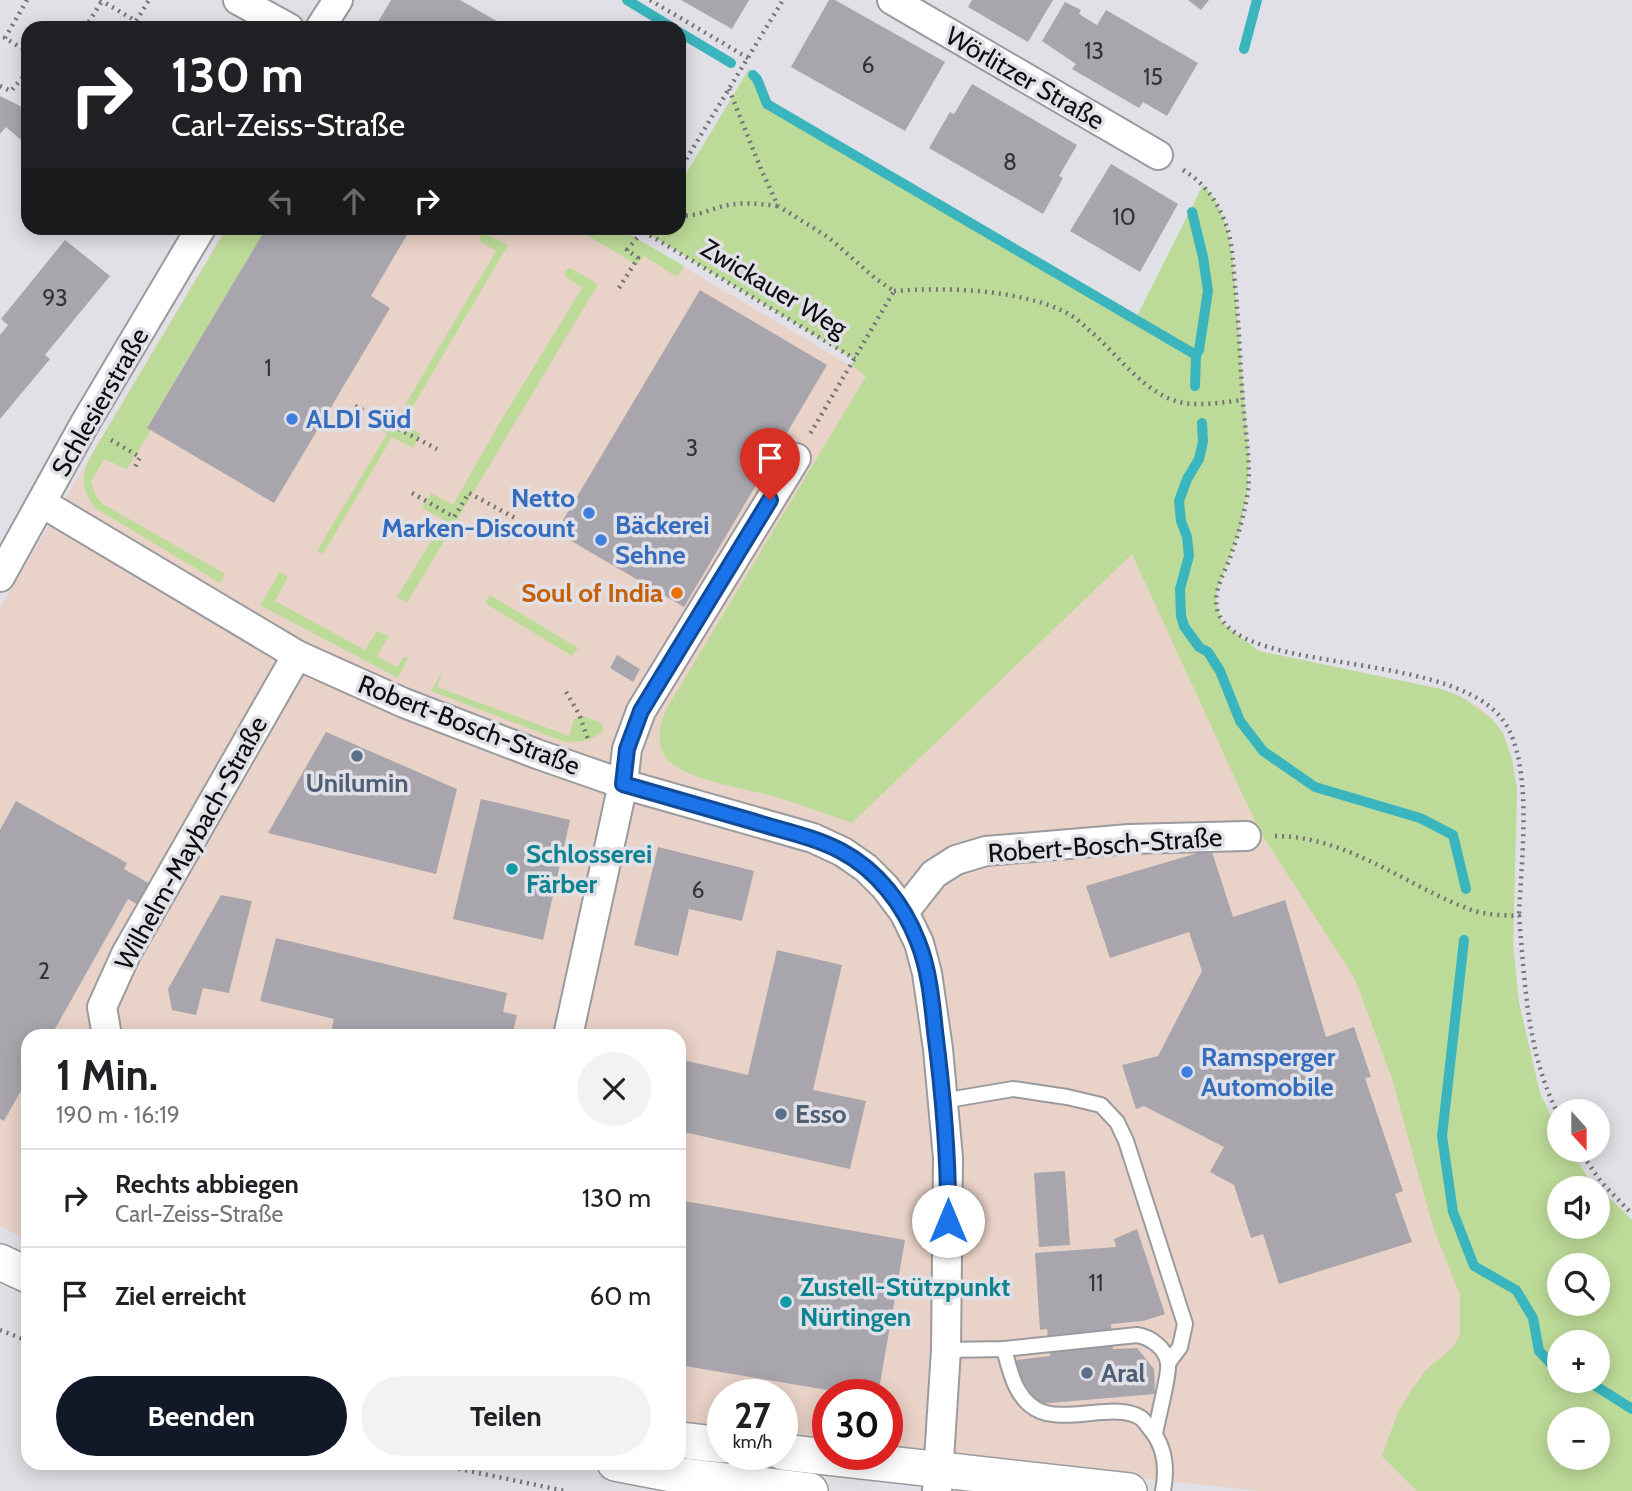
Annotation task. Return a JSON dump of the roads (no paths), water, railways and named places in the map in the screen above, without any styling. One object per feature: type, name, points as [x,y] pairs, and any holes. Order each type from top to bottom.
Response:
[{"type":"street","points":[[238,0],[276,21]]},
{"type":"street","points":[[324,21],[338,0]]},
{"type":"street","name":"Wörlitzer Straße","points":[[892,0],[1158,155]]},
{"type":"street","name":"Schlesierstraße","points":[[0,577],[84,425],[197,235]]},
{"type":"street","points":[[570,1029],[623,784],[627,749],[641,711],[796,458]]},
{"type":"street","name":"Robert-Bosch-Straße","points":[[42,503],[297,654],[404,703],[623,784],[813,838],[843,852],[866,868],[886,887],[904,912],[919,943],[927,973],[943,1101],[948,1200],[946,1350],[939,1480]]},
{"type":"street","name":"Wilhelm-Maybach-Straße","points":[[106,1029],[102,1007],[127,954],[297,654]]},
{"type":"street","name":"Robert-Bosch-Straße","points":[[904,912],[934,874],[956,860],[986,851],[1129,839],[1246,836]]},
{"type":"street","points":[[0,1262],[21,1272]]},
{"type":"street","points":[[686,1441],[707,1443]]},
{"type":"street","points":[[798,1455],[939,1480],[1129,1491]]},
{"type":"street","points":[[654,1470],[810,1491]]},
{"type":"lane","points":[[943,1101],[1013,1089],[1101,1105],[1118,1122],[1185,1324],[1180,1347],[1168,1363],[1155,1434]]},
{"type":"lane","points":[[946,1350],[1004,1349],[1137,1335],[1147,1337],[1158,1345],[1168,1363]]},
{"type":"lane","points":[[1004,1349],[1011,1378],[1025,1401],[1038,1411],[1052,1415],[1121,1412],[1140,1417],[1155,1434],[1164,1454],[1166,1475],[1163,1491]]},
{"type":"waterway","points":[[627,0],[662,21]]},
{"type":"waterway","points":[[1244,49],[1257,0]]},
{"type":"waterway","points":[[686,36],[731,63]]},
{"type":"waterway","points":[[753,75],[767,104],[1196,355],[1195,386]]},
{"type":"waterway","points":[[1192,212],[1208,291],[1196,355]]},
{"type":"waterway","points":[[1202,423],[1203,442],[1199,459],[1187,479],[1179,501],[1189,556],[1180,589],[1184,626],[1199,647],[1208,652],[1220,671],[1240,721],[1263,751],[1315,787],[1420,818],[1453,835],[1466,889]]},
{"type":"waterway","points":[[1464,940],[1442,1136],[1453,1212],[1474,1266],[1516,1290],[1533,1318],[1539,1351],[1547,1359]]},
{"type":"waterway","points":[[1607,1393],[1632,1409]]},
{"type":"place","name":"ALDI Süd","points":[[292,419]]},
{"type":"place","name":"Netto Marken-Discount","points":[[589,513]]},
{"type":"place","name":"Bäckerei Sehne","points":[[601,540]]},
{"type":"place","name":"Soul of India","points":[[677,593]]},
{"type":"place","name":"Unilumin","points":[[357,756]]},
{"type":"place","name":"Schlosserei Färber","points":[[512,869]]},
{"type":"place","name":"Ramsperger Automobile","points":[[1187,1072]]},
{"type":"place","name":"Esso","points":[[781,1114]]},
{"type":"place","name":"Zustell-Stützpunkt Nürtingen","points":[[786,1302]]},
{"type":"place","name":"Aral","points":[[1087,1373]]}]
